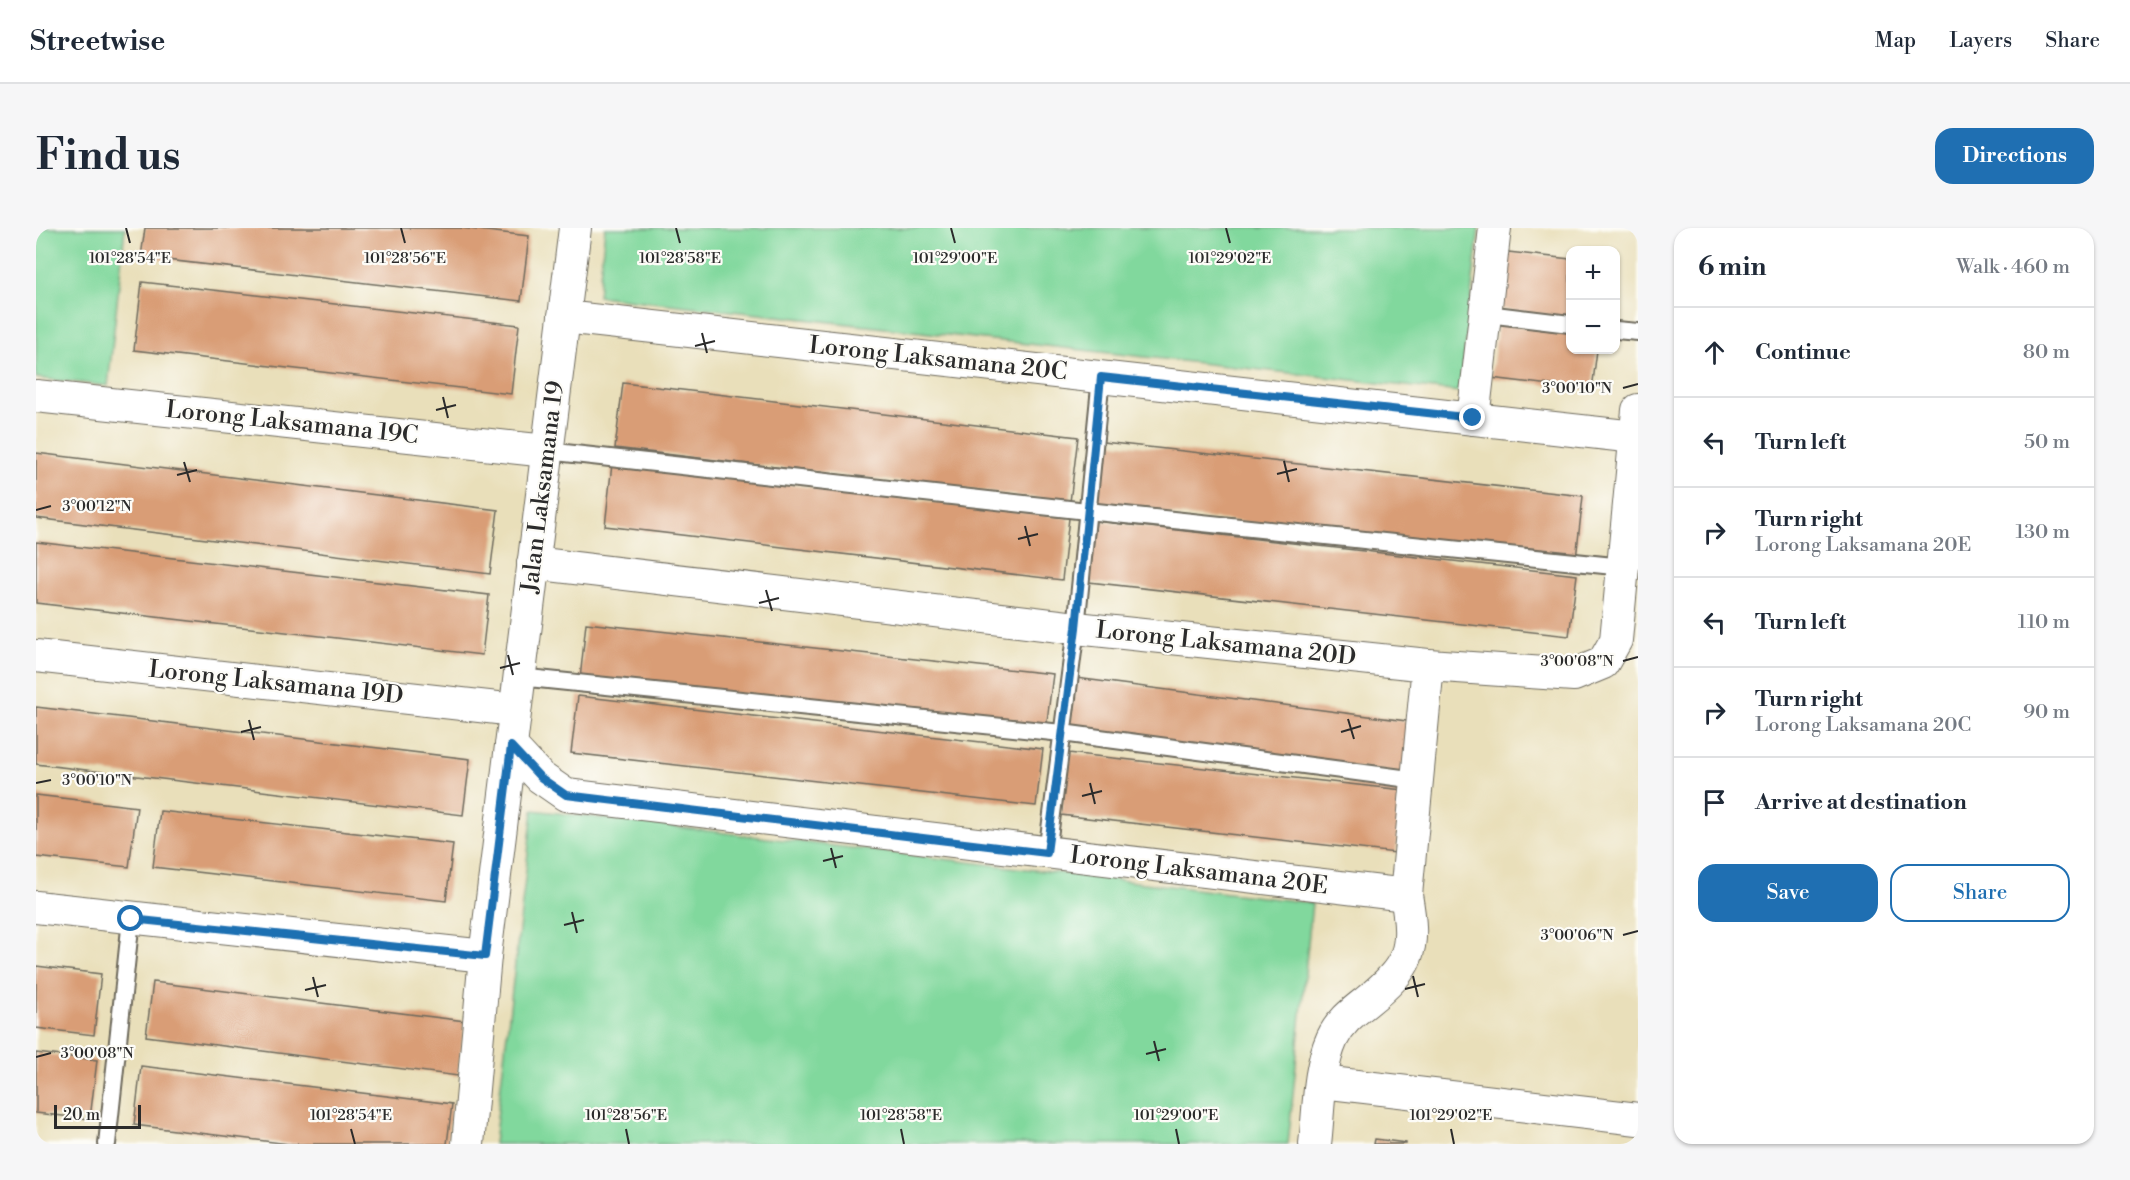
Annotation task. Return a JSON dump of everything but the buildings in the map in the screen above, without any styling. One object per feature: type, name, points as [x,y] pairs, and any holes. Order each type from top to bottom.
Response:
[{"type":"street","name":"Jalan Laksamana 19","points":[[468,1144],[485,956],[574,228]]},
{"type":"street","points":[[1473,418],[1496,228]]},
{"type":"street","name":"Lorong Laksamana 20C","points":[[564,317],[1473,418],[1636,423]]},
{"type":"street","name":"Lorong Laksamana 19C","points":[[36,396],[547,450]]},
{"type":"street","name":"Lorong Laksamana 20D","points":[[533,563],[1076,628],[1428,665],[1574,675],[1603,663],[1617,640],[1636,423]]},
{"type":"street","name":"Lorong Laksamana 19D","points":[[36,656],[515,710]]},
{"type":"street","points":[[1315,1144],[1322,1083],[1332,1040],[1344,1018],[1399,973],[1410,947],[1411,925],[1406,895],[1428,665]]},
{"type":"street","name":"Lorong Laksamana 20E","points":[[511,746],[540,777],[566,795],[1406,895]]},
{"type":"street","points":[[36,907],[485,956]]},
{"type":"street","points":[[1322,1083],[1638,1119]]},
{"type":"lane","points":[[1487,314],[1566,324]]},
{"type":"lane","points":[[1620,330],[1638,332]]},
{"type":"lane","points":[[1047,853],[1076,628],[1101,377]]},
{"type":"lane","points":[[547,450],[1087,511],[1623,567]]},
{"type":"lane","points":[[519,677],[1062,733],[1417,780]]},
{"type":"lane","points":[[107,1144],[131,919]]},
{"type":"green space","points":[[36,228],[125,228],[108,386],[36,378]]},
{"type":"green space","points":[[605,228],[1479,228],[1460,392],[598,296]]},
{"type":"green space","points":[[533,810],[1312,903],[1288,1144],[494,1144]]},
{"type":"route","points":[[131,919],[485,956],[511,746],[540,777],[566,795],[1047,853],[1076,628],[1101,377],[1473,418]]}]
